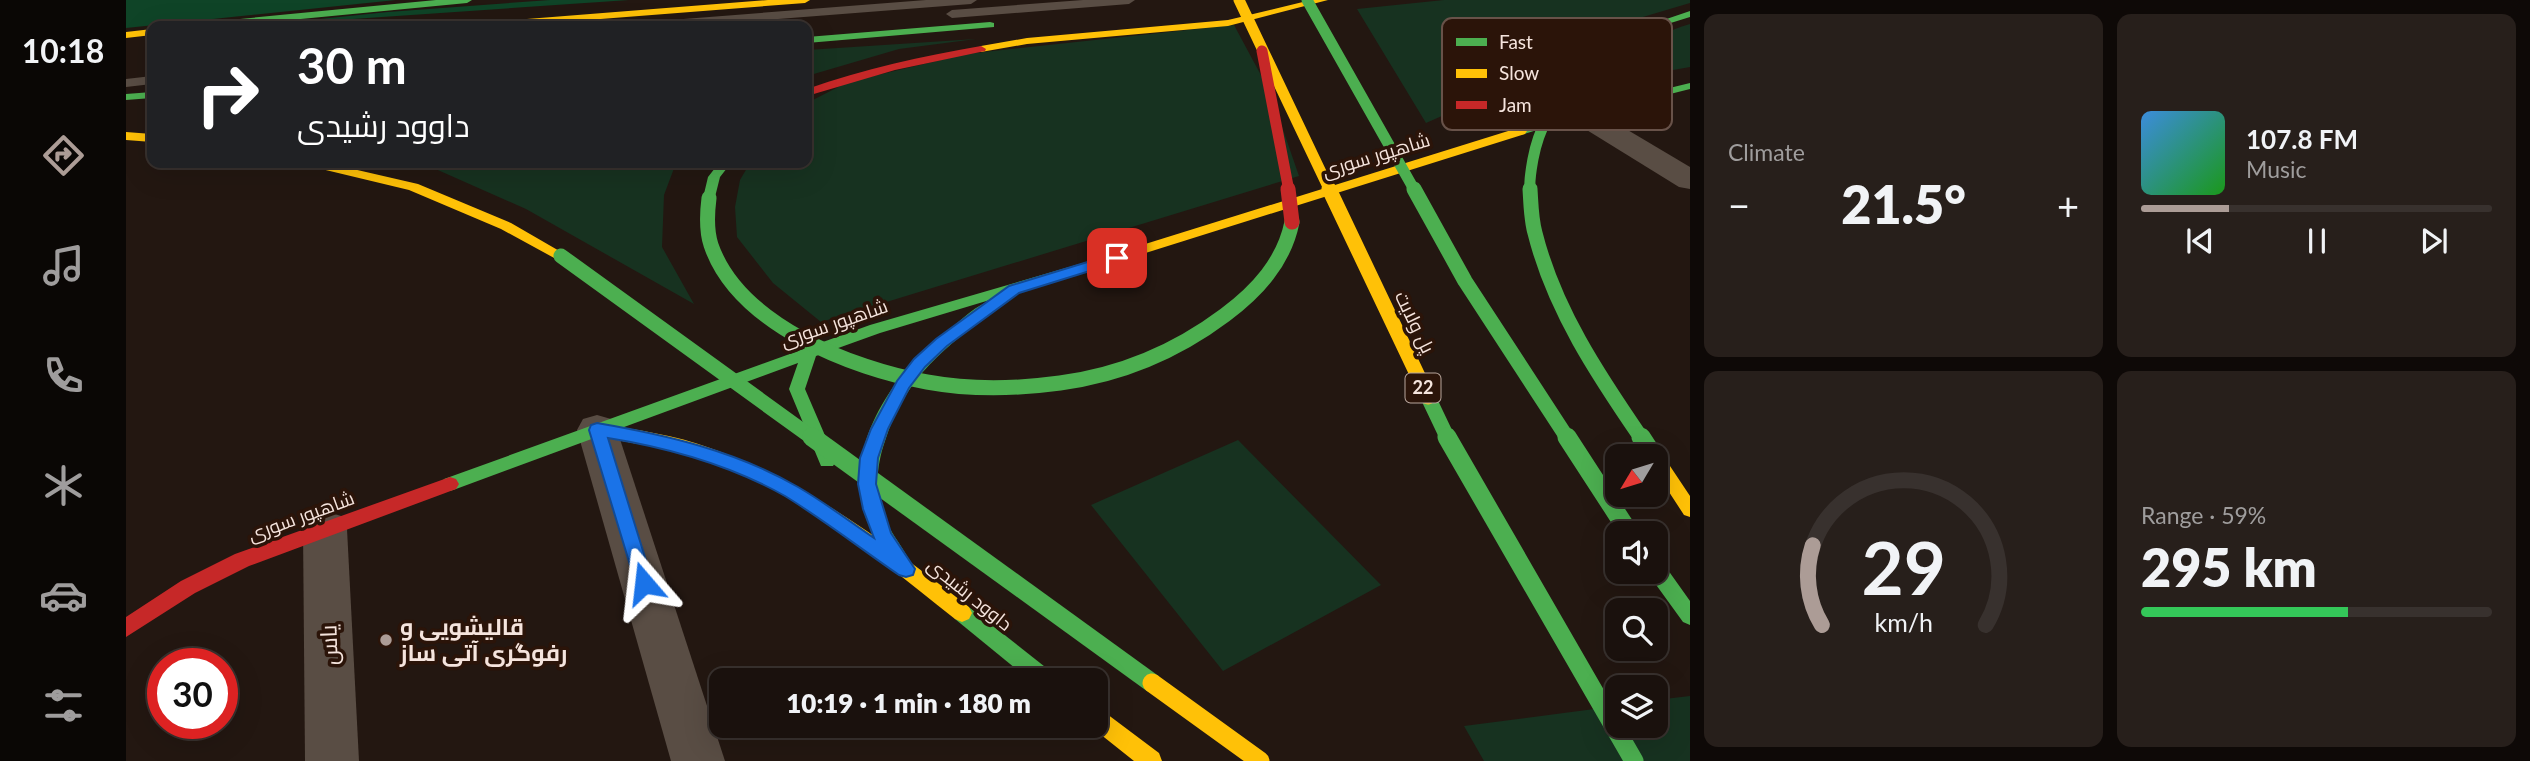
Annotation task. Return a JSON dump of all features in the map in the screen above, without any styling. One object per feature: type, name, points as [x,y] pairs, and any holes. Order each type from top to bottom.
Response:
[{"type":"main road","points":[[250,21],[467,0]]},
{"type":"main road","points":[[539,21],[805,0]]},
{"type":"main road","name":"پل ولایت","points":[[1239,0],[1454,452],[1634,761]]},
{"type":"main road","points":[[1221,7],[1306,0],[1465,281],[1622,521]]},
{"type":"main road","points":[[812,91],[850,77],[928,58],[1027,41],[1228,23],[1323,0]]},
{"type":"main road","points":[[812,39],[1134,7]]},
{"type":"main road","points":[[1672,20],[1690,14]]},
{"type":"main road","points":[[126,35],[147,33]]},
{"type":"main road","points":[[721,168],[714,177],[709,198],[707,221],[713,252],[729,278],[756,308],[792,333],[829,353],[866,367],[913,379],[1019,387],[1078,380],[1122,369],[1176,348],[1227,314],[1255,289],[1289,239],[1293,214],[1262,51]]},
{"type":"main road","name":"شاهپور سوری","points":[[1672,90],[1690,86]]},
{"type":"main road","points":[[126,97],[147,95]]},
{"type":"main road","name":"شاهپور سوری","points":[[126,628],[188,587],[220,571],[325,529],[875,329],[1014,290],[1524,130]]},
{"type":"main road","points":[[1538,130],[1527,170],[1533,230],[1556,294],[1595,370],[1645,444]]},
{"type":"main road","points":[[126,136],[147,138]]},
{"type":"main road","points":[[334,168],[413,187],[506,226],[561,256],[1260,761]]},
{"type":"main road","points":[[906,569],[883,537],[872,509],[867,484],[869,458],[879,429],[903,385],[919,363],[942,342],[1014,290]]},
{"type":"main road","points":[[875,329],[901,329],[919,338],[924,347],[919,363]]},
{"type":"main road","points":[[808,353],[797,389],[834,473]]},
{"type":"main road","name":"داوود رشیدی","points":[[597,430],[666,441],[727,462],[790,491],[906,569],[1031,668]]},
{"type":"main road","points":[[1668,477],[1690,510]]},
{"type":"main road","points":[[859,515],[906,569]]},
{"type":"main road","points":[[1667,584],[1690,617]]},
{"type":"main road","points":[[1108,727],[1151,761]]},
{"type":"street","points":[[1606,130],[1690,180]]},
{"type":"street","points":[[597,430],[698,761]]},
{"type":"street","name":"یاس","points":[[325,529],[332,761]]},
{"type":"lane","points":[[708,21],[971,0]]},
{"type":"lane","points":[[812,26],[1134,7]]},
{"type":"lane","points":[[126,69],[147,67]]},
{"type":"lane","points":[[126,83],[147,81]]},
{"type":"green space","points":[[126,0],[396,0],[194,21],[147,21],[147,26],[126,28]]},
{"type":"green space","points":[[550,0],[629,0],[300,21]]},
{"type":"green space","points":[[1444,0],[1690,0],[1690,3],[1639,18],[1442,18],[1442,116],[1426,123],[1357,9]]},
{"type":"green space","points":[[1690,24],[1690,67],[1672,70],[1672,31]]},
{"type":"green space","points":[[1234,25],[1270,92],[1299,176],[821,322],[773,283],[737,237],[735,207],[740,180],[747,168],[812,168],[812,100],[848,82],[966,54]]},
{"type":"green space","points":[[976,39],[899,49],[812,75],[812,50]]},
{"type":"green space","points":[[433,168],[674,168],[664,195],[662,247],[694,304],[526,209]]},
{"type":"green space","points":[[1238,440],[1381,585],[1223,671],[1091,505]]},
{"type":"green space","points":[[1690,696],[1690,761],[1484,761],[1464,726],[1605,708],[1605,738],[1668,738],[1668,699]]},
{"type":"traffic: fast","points":[[250,21],[467,0]]},
{"type":"traffic: fast","points":[[1307,0],[1465,281],[1622,521]]},
{"type":"traffic: fast","points":[[1672,20],[1690,14]]},
{"type":"traffic: fast","points":[[812,40],[990,25]]},
{"type":"traffic: fast","points":[[1672,90],[1690,86]]},
{"type":"traffic: fast","points":[[126,97],[147,95]]},
{"type":"traffic: fast","points":[[1540,130],[1529,181],[1534,230],[1550,280],[1573,329],[1600,376],[1645,444]]},
{"type":"traffic: fast","points":[[709,198],[714,177],[721,168]]},
{"type":"traffic: fast","points":[[709,198],[708,231],[713,250],[726,275],[745,298],[769,318],[824,350],[883,372],[928,383],[986,388],[1043,385],[1086,379],[1132,366],[1175,347],[1215,323],[1253,290],[1279,259],[1292,222]]},
{"type":"traffic: fast","points":[[450,484],[875,329],[1131,253]]},
{"type":"traffic: fast","points":[[561,256],[1152,683]]},
{"type":"traffic: fast","points":[[901,562],[880,528],[871,505],[868,487],[880,429],[899,391],[921,362],[946,339],[993,305]]},
{"type":"traffic: fast","points":[[809,353],[797,389],[827,461]]},
{"type":"traffic: fast","points":[[1428,397],[1454,451],[1634,761]]},
{"type":"traffic: fast","points":[[1667,584],[1690,616]]},
{"type":"traffic: fast","points":[[962,613],[1031,668]]},
{"type":"traffic: slow","points":[[539,21],[805,0]]},
{"type":"traffic: slow","points":[[1239,0],[1428,397]]},
{"type":"traffic: slow","points":[[981,49],[1027,41],[1228,23],[1323,0]]},
{"type":"traffic: slow","points":[[126,35],[147,33]]},
{"type":"traffic: slow","points":[[1131,253],[1521,131]]},
{"type":"traffic: slow","points":[[126,136],[147,138]]},
{"type":"traffic: slow","points":[[334,168],[413,187],[506,226],[561,256]]},
{"type":"traffic: slow","points":[[601,430],[656,439],[705,452],[784,488],[859,535],[962,613]]},
{"type":"traffic: slow","points":[[1668,477],[1690,510]]},
{"type":"traffic: slow","points":[[1152,683],[1260,761]]},
{"type":"traffic: slow","points":[[1108,727],[1151,761]]},
{"type":"traffic: jam","points":[[812,91],[893,67],[981,49]]},
{"type":"traffic: jam","points":[[1262,51],[1293,214],[1292,222]]},
{"type":"traffic: jam","points":[[126,628],[188,587],[242,560],[450,484]]},
{"type":"place","name":"قالیشویی و رفوگری آتی ساز","points":[[386,640]]},
{"type":"route","points":[[644,583],[597,430],[666,441],[727,462],[790,491],[906,569],[883,537],[872,509],[867,484],[869,458],[879,429],[903,385],[919,363],[942,342],[1014,290],[1117,258]]}]
